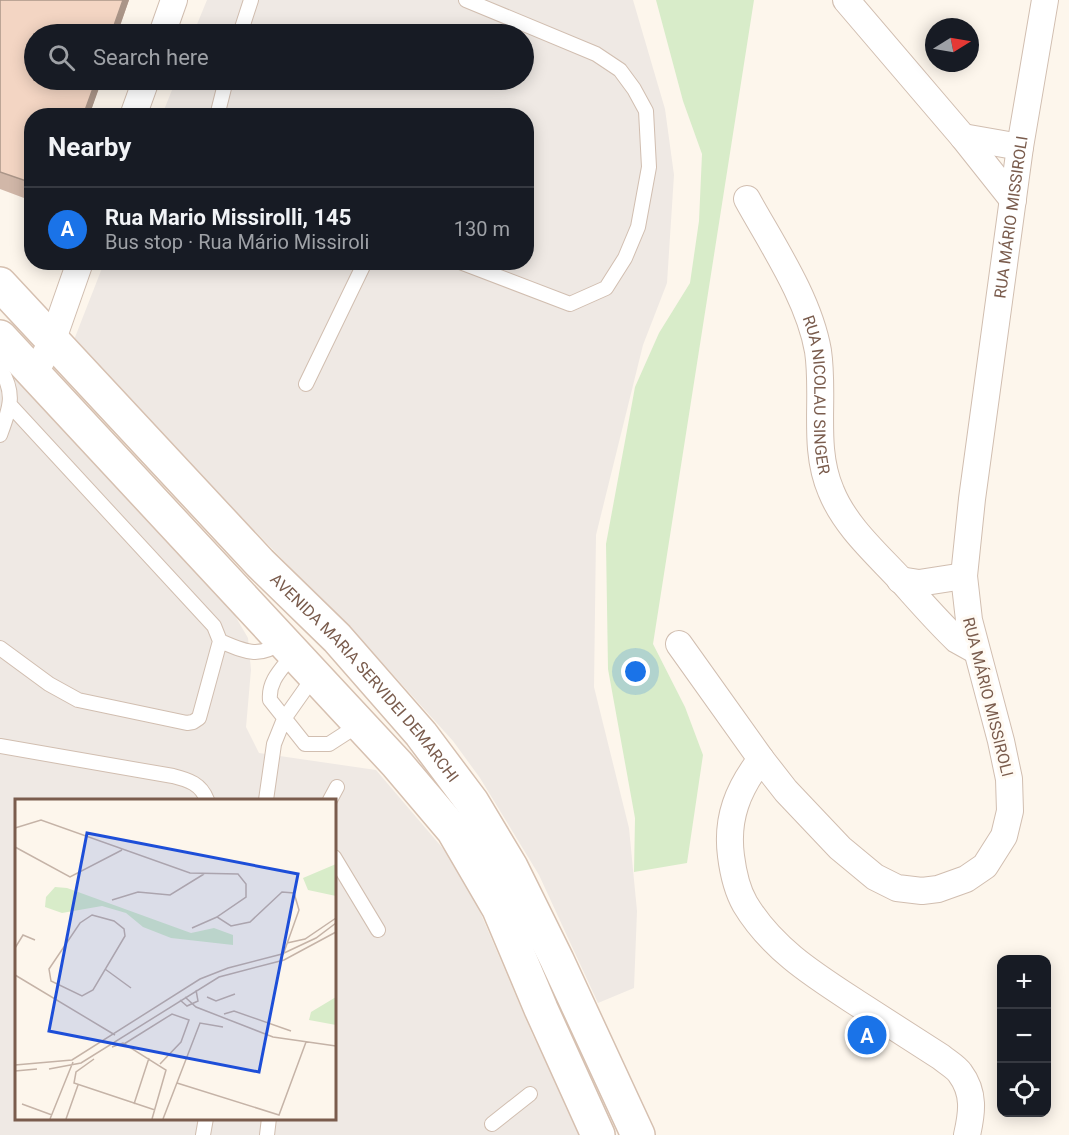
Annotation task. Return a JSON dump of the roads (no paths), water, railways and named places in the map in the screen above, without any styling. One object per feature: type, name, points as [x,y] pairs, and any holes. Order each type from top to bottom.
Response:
[{"type":"main road","name":"AVENIDA MARIA SERVIDEI DEMARCHI","points":[[0,284],[260,563],[337,638],[421,734],[472,802],[511,867],[562,970],[638,1135]]},
{"type":"main road","name":"AVENIDA MARIA SERVIDEI DEMARCHI","points":[[0,337],[397,764],[453,830],[498,909],[598,1135]]},
{"type":"street","points":[[166,24],[174,0]]},
{"type":"street","points":[[846,0],[963,137],[1013,200]]},
{"type":"street","name":"RUA MÁRIO MISSIROLI","points":[[679,644],[761,759],[819,827],[859,865],[886,884],[897,888],[922,891],[938,889],[966,879],[985,866],[998,848],[1004,836],[1010,811],[1010,795],[1005,760],[975,650],[964,576],[972,500],[1020,147],[1046,0]]},
{"type":"street","points":[[136,108],[142,90]]},
{"type":"street","points":[[963,137],[1020,147]]},
{"type":"street","name":"RUA NICOLAU SINGER","points":[[747,199],[796,290],[812,326],[821,373],[820,446],[822,463],[831,492],[850,523],[868,546],[957,640],[975,650]]},
{"type":"street","points":[[34,374],[52,342],[77,270]]},
{"type":"street","points":[[900,580],[919,584],[964,576]]},
{"type":"street","points":[[761,759],[748,775],[738,794],[730,818],[729,840],[734,874],[744,903],[771,938],[803,968],[941,1057],[960,1072],[973,1109],[967,1135]]},
{"type":"lane","points":[[243,24],[251,0]]},
{"type":"lane","points":[[466,0],[524,24]]},
{"type":"lane","points":[[481,270],[570,304],[606,288],[625,258],[638,227],[649,167],[646,111],[620,70],[596,54],[534,28]]},
{"type":"lane","points":[[219,108],[224,90]]},
{"type":"lane","points":[[306,384],[361,270]]},
{"type":"lane","points":[[0,368],[8,381],[12,398],[0,435]]},
{"type":"lane","points":[[0,648],[49,684],[78,700],[187,723],[199,718],[220,641],[214,626],[10,405]]},
{"type":"lane","points":[[220,641],[246,650],[262,653],[273,649],[298,657]]},
{"type":"lane","points":[[298,657],[272,681],[270,700],[305,744],[329,744],[360,724]]},
{"type":"lane","points":[[266,799],[274,744],[284,718],[298,657]]},
{"type":"lane","points":[[0,746],[194,781],[206,799]]},
{"type":"lane","points":[[331,799],[337,787]]},
{"type":"lane","points":[[336,860],[378,930]]},
{"type":"lane","points":[[492,1124],[530,1094]]},
{"type":"lane","points":[[203,1135],[206,1120]]},
{"type":"lane","points":[[267,1135],[269,1120]]},
{"type":"place","name":"Rua Mario Missirolli, 145","points":[[867,1035]]}]
